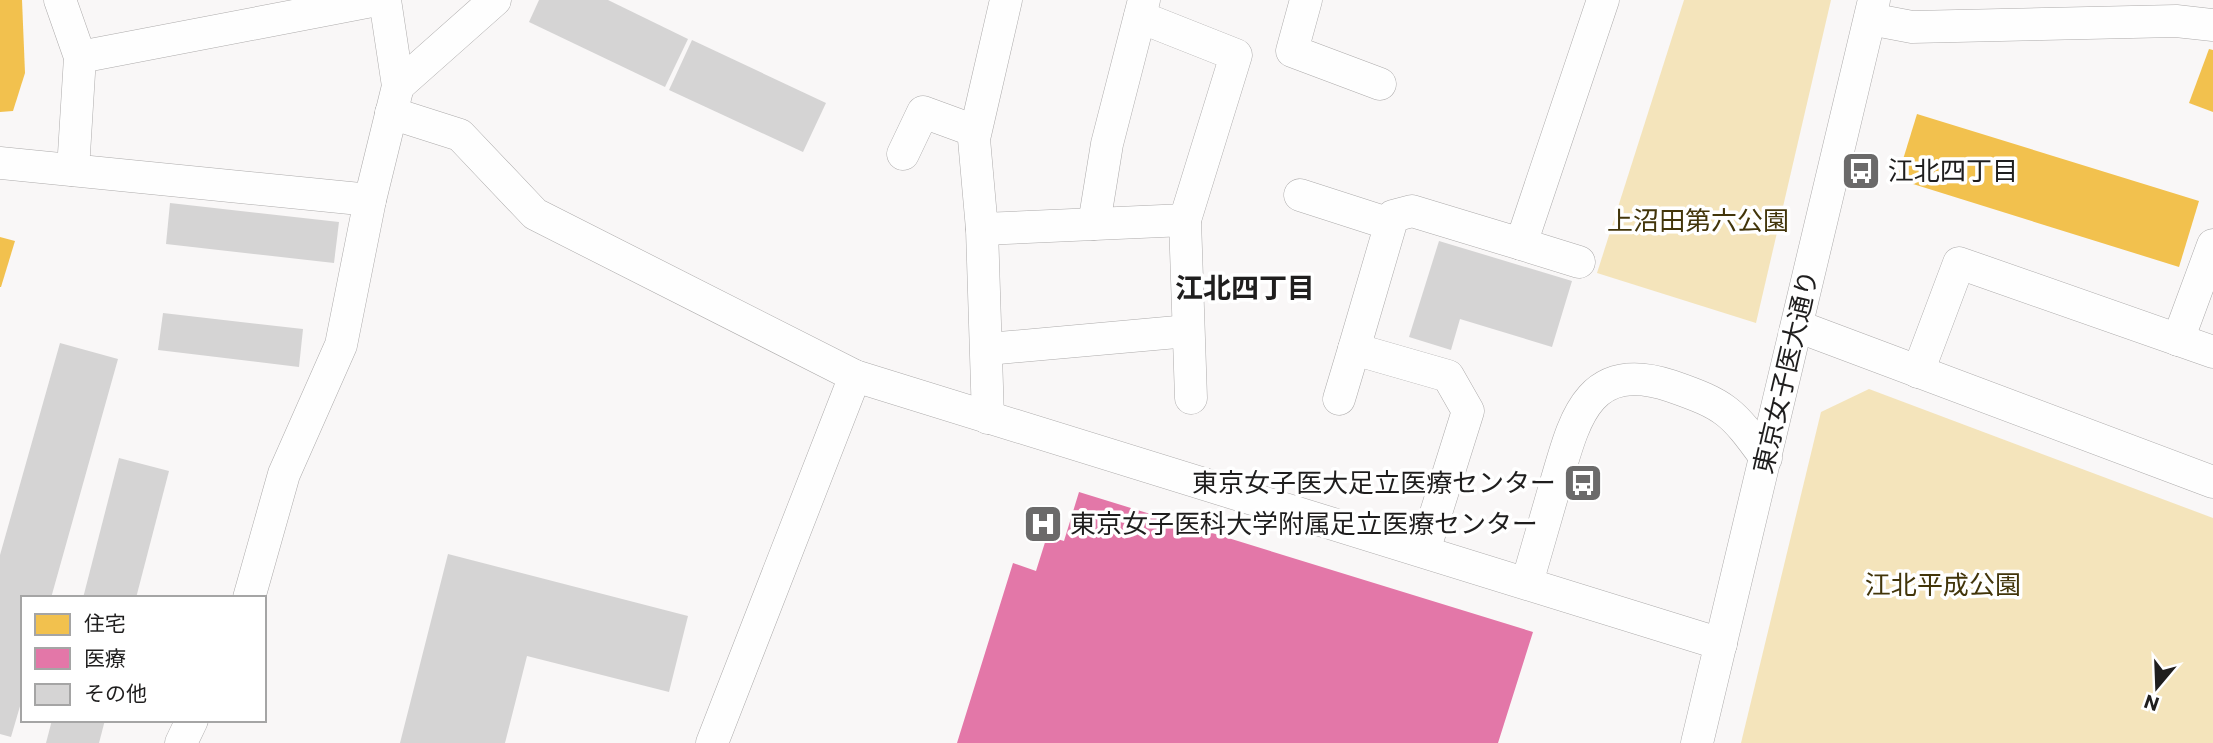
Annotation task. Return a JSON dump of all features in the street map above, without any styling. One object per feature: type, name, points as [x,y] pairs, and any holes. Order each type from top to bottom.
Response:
[{"type":"street","points":[[60,0],[80,57],[73,170]]},
{"type":"street","points":[[80,57],[377,0]]},
{"type":"street","points":[[250,596],[284,474],[341,345],[370,200],[394,100],[384,0]]},
{"type":"street","points":[[394,100],[495,0]]},
{"type":"street","points":[[988,418],[988,349],[982,229],[974,139],[1006,0]]},
{"type":"street","points":[[1306,0],[1292,51],[1380,84]]},
{"type":"street","points":[[1521,244],[1603,0]]},
{"type":"street","points":[[1094,224],[1107,144],[1142,9],[1236,55],[1185,220],[1191,398]]},
{"type":"street","points":[[1872,9],[1912,27],[2176,21],[2213,25]]},
{"type":"street","name":"東京女子医大通り","points":[[1697,743],[1872,9]]},
{"type":"street","points":[[394,100],[460,135],[535,214],[855,376],[1721,644]]},
{"type":"street","points":[[903,154],[923,112],[975,131]]},
{"type":"street","points":[[0,163],[370,200]]},
{"type":"street","points":[[1300,195],[1390,224]]},
{"type":"street","points":[[1339,399],[1393,216],[1412,211],[1578,262]]},
{"type":"street","points":[[982,229],[1185,220]]},
{"type":"street","points":[[2178,340],[2213,245]]},
{"type":"street","points":[[1918,372],[1959,263],[2213,352]]},
{"type":"street","points":[[1797,326],[2213,482]]},
{"type":"street","points":[[988,349],[1188,331]]},
{"type":"street","points":[[1354,349],[1448,376],[1468,411],[1424,551]]},
{"type":"street","points":[[712,743],[855,376]]},
{"type":"street","points":[[1527,583],[1574,420],[1592,397],[1609,386],[1629,379],[1643,378],[1713,400],[1738,420],[1766,458]]},
{"type":"street","points":[[181,743],[191,722]]},
{"type":"green space","name":"上沼田第六公園","points":[[1684,0],[1831,0],[1756,323],[1597,273]]},
{"type":"green space","name":"江北平成公園","points":[[1869,389],[2213,518],[2213,743],[1741,743],[1821,412]]},
{"type":"building: 住宅","points":[[0,0],[22,0],[25,73],[13,111],[0,112]]},
{"type":"building: 住宅","points":[[2209,49],[2213,50],[2213,112],[2189,103]]},
{"type":"building: 住宅","points":[[1917,114],[2199,201],[2179,267],[1897,179]]},
{"type":"building: 住宅","points":[[0,237],[15,241],[1,287],[0,287]]},
{"type":"building: 医療","points":[[1079,492],[1533,632],[1498,743],[957,743],[1013,563],[1036,571],[1047,536],[1064,541]]},
{"type":"building: その他","points":[[539,0],[608,0],[688,39],[665,87],[529,22]]},
{"type":"building: その他","points":[[692,40],[826,103],[803,152],[669,90]]},
{"type":"building: その他","points":[[170,203],[339,222],[334,263],[166,244]]},
{"type":"building: その他","points":[[1439,241],[1572,281],[1552,347],[1460,319],[1451,350],[1409,337]]},
{"type":"building: その他","points":[[163,313],[303,329],[299,367],[158,350]]},
{"type":"building: その他","points":[[60,343],[118,359],[52,596],[21,596],[21,703],[11,737],[0,734],[0,555]]},
{"type":"building: その他","points":[[119,458],[169,471],[137,596],[84,596]]},
{"type":"building: その他","points":[[448,554],[688,616],[669,692],[527,656],[505,743],[400,743]]},
{"type":"building: その他","points":[[51,722],[104,722],[99,743],[46,743]]},
{"type":"place","name":"江北四丁目","points":[[1861,171]]},
{"type":"place","name":"東京女子医大足立医療センター","points":[[1583,483]]},
{"type":"place","name":"東京女子医科大学附属足立医療センター","points":[[1043,524]]},
{"type":"district","name":"江北四丁目","points":[[1245,288]]}]
